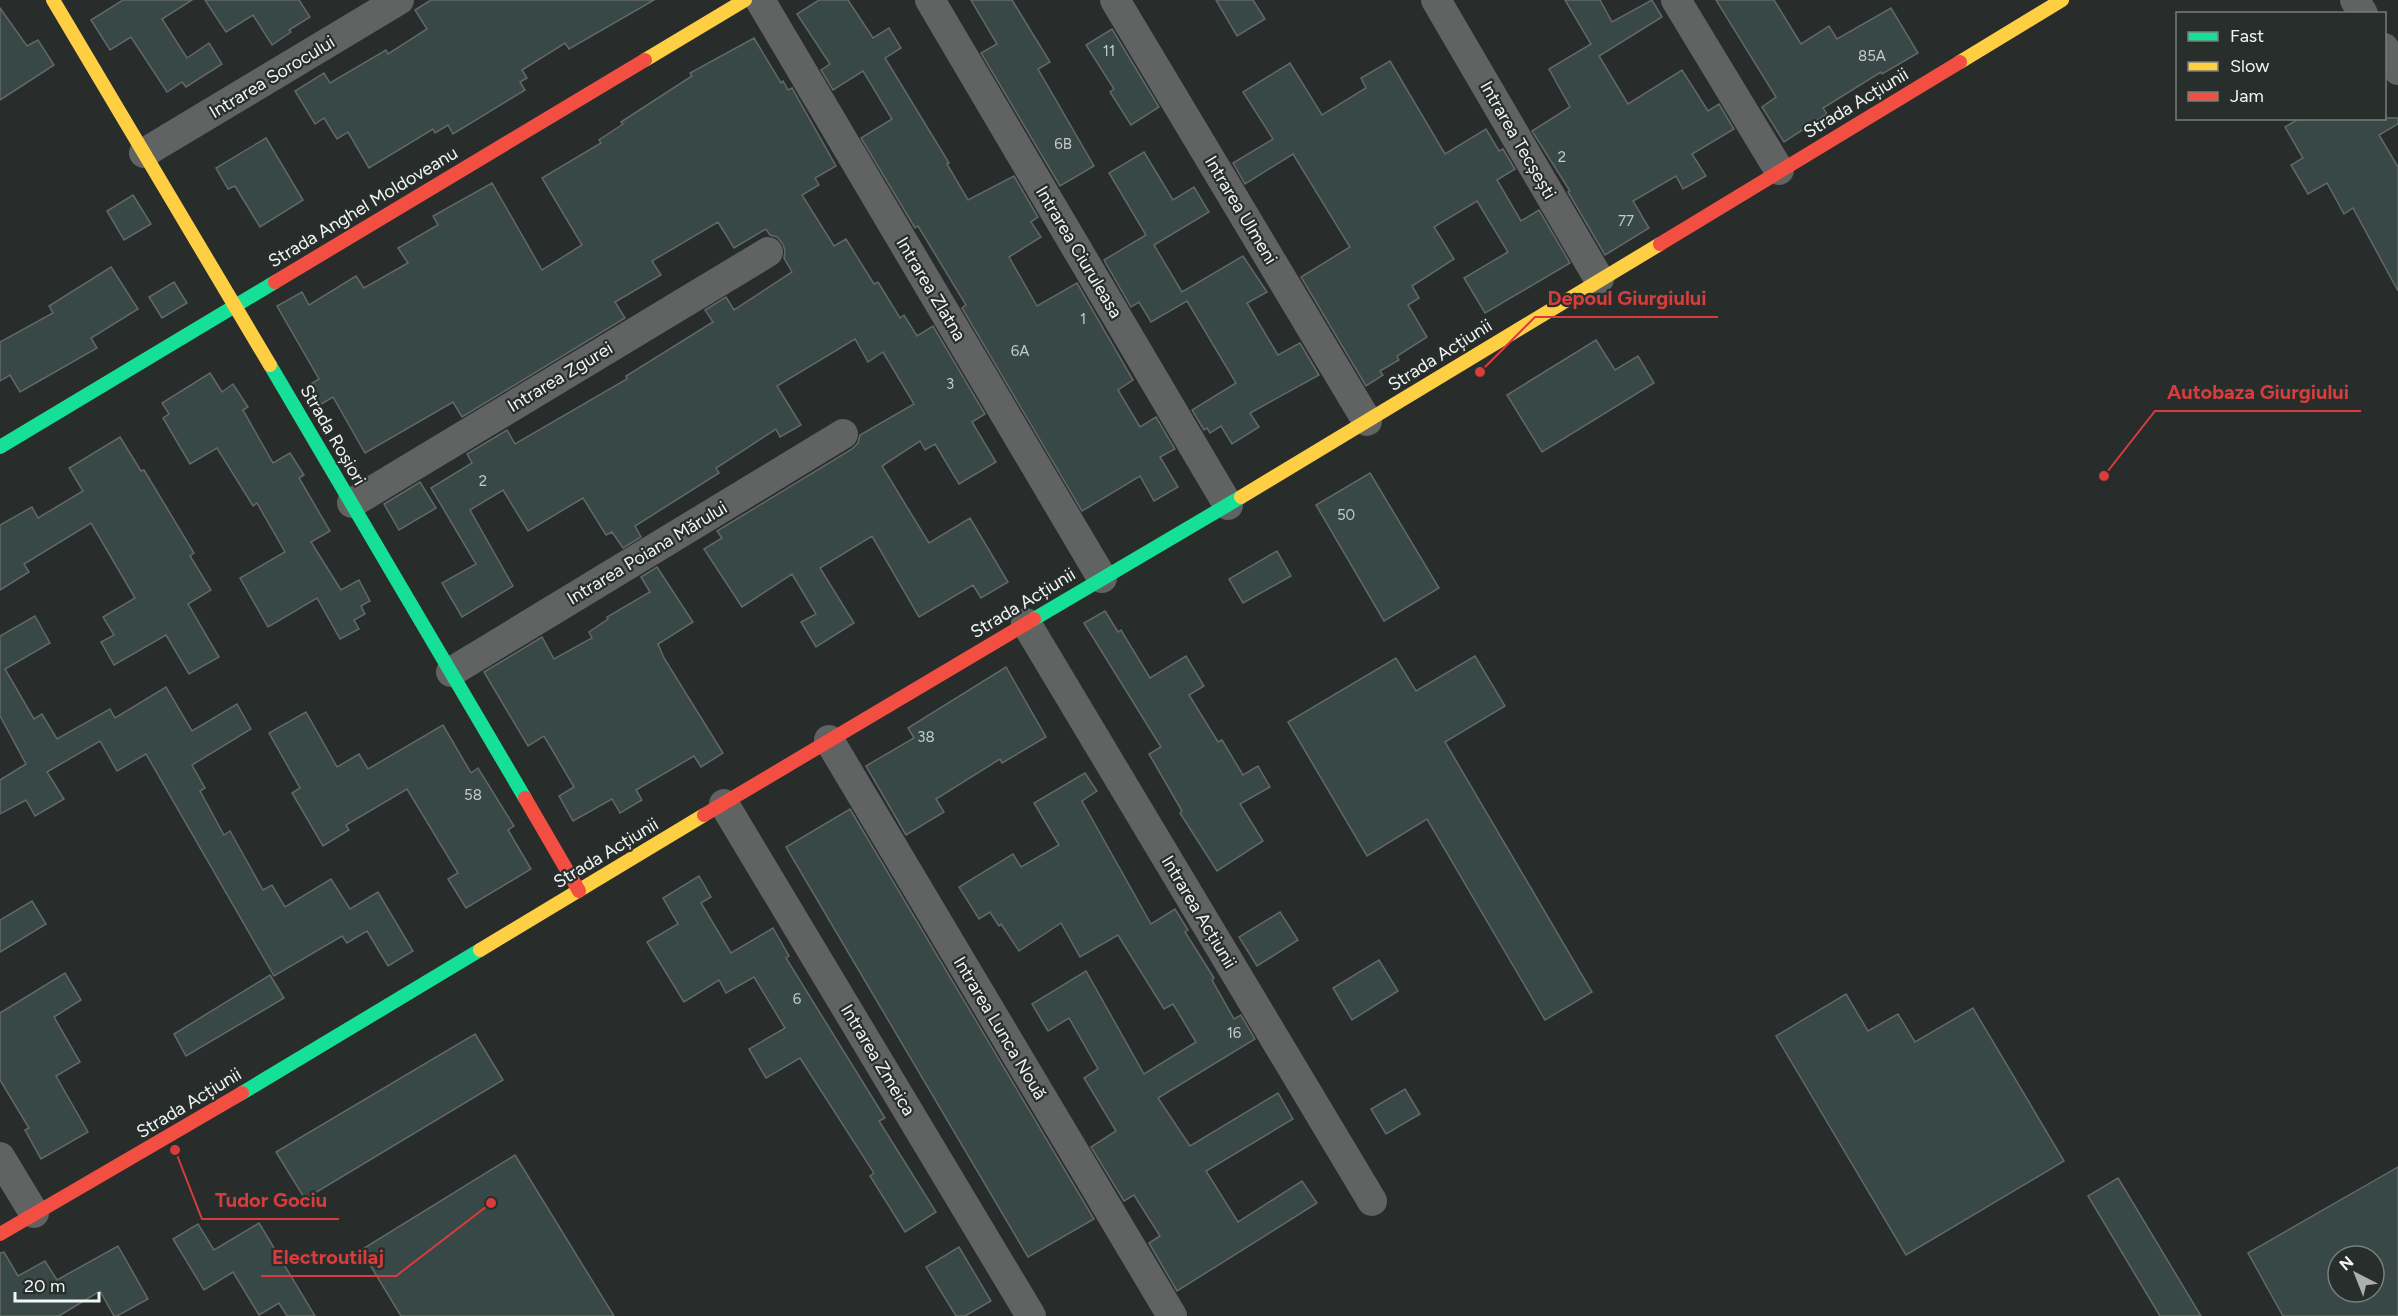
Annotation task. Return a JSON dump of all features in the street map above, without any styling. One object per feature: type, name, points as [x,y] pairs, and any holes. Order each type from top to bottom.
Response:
[{"type":"street","name":"Strada Roșiori","points":[[53,0],[579,891]]},
{"type":"street","name":"Intrarea Sorocului","points":[[144,153],[399,0]]},
{"type":"street","name":"Strada Anghel Moldoveanu","points":[[0,447],[745,0]]},
{"type":"street","name":"Intrarea Zlatna","points":[[760,0],[1102,578]]},
{"type":"street","name":"Intrarea Ciuruleasa","points":[[930,0],[1228,505]]},
{"type":"street","name":"Intrarea Ulmeni","points":[[1115,0],[1367,421]]},
{"type":"street","name":"Intrarea Tecșești","points":[[1436,0],[1599,279]]},
{"type":"street","points":[[1676,0],[1779,170]]},
{"type":"street","name":"Strada Acțiunii","points":[[0,1234],[147,1149],[829,740],[1228,505],[2062,0]]},
{"type":"street","points":[[2386,50],[2398,70]]},
{"type":"street","name":"Intrarea Zgurei","points":[[351,503],[768,252]]},
{"type":"street","name":"Intrarea Poiana Mărului","points":[[451,672],[843,434]]},
{"type":"street","name":"Intrarea Acțiunii","points":[[1026,623],[1372,1201]]},
{"type":"street","name":"Intrarea Lunca Nouă","points":[[829,740],[1172,1316]]},
{"type":"street","name":"Intrarea Zmeica","points":[[724,804],[1031,1316]]},
{"type":"street","points":[[0,1157],[34,1213]]},
{"type":"building","points":[[123,0],[192,0],[162,19],[187,58],[209,43],[222,64],[186,87],[182,82],[167,92],[131,37],[110,50],[91,20]]},
{"type":"building","points":[[205,0],[299,0],[310,17],[289,30],[291,32],[272,45],[253,15],[226,32]]},
{"type":"building","points":[[431,0],[654,0],[569,49],[565,43],[522,70],[527,78],[520,82],[525,90],[453,134],[448,125],[435,133],[433,129],[369,168],[348,132],[337,139],[324,118],[315,124],[295,91],[324,73],[330,83],[386,50],[388,54],[427,29],[415,10]]},
{"type":"building","points":[[819,0],[848,0],[873,38],[889,28],[901,48],[885,58],[949,163],[947,164],[968,200],[1014,176],[1038,217],[1031,222],[1041,237],[1009,257],[1037,306],[1077,283],[1133,380],[1118,390],[1140,427],[1156,417],[1175,449],[1160,457],[1178,487],[1154,501],[1140,476],[1082,511],[962,308],[966,305],[918,226],[915,228],[861,138],[892,119],[863,71],[833,90],[821,70],[830,64],[797,14]]},
{"type":"building","points":[[971,0],[1012,0],[1050,62],[1038,69],[1094,166],[1060,186],[981,53],[997,44]]},
{"type":"building","points":[[1216,0],[1253,0],[1265,19],[1237,36]]},
{"type":"building","points":[[1565,0],[1600,0],[1612,22],[1652,0],[1662,17],[1599,56],[1628,104],[1682,70],[1708,111],[1719,104],[1734,129],[1692,154],[1706,176],[1683,189],[1676,176],[1633,201],[1649,228],[1605,255],[1568,192],[1570,191],[1532,131],[1570,107],[1549,69],[1591,44]]},
{"type":"building","points":[[1716,0],[1774,0],[1801,44],[1829,26],[1837,39],[1891,8],[1918,53],[1882,74],[1881,72],[1823,108],[1827,114],[1784,142],[1762,107],[1776,97]]},
{"type":"building","points":[[0,8],[27,46],[38,40],[54,65],[0,100]]},
{"type":"building","points":[[1112,29],[1159,107],[1131,125],[1110,92],[1114,89],[1086,45]]},
{"type":"building","points":[[754,38],[781,83],[783,81],[788,90],[792,88],[836,166],[815,178],[819,185],[802,195],[834,246],[846,239],[874,284],[878,282],[900,318],[904,315],[917,336],[933,326],[985,414],[972,422],[996,462],[959,484],[935,444],[925,450],[920,441],[882,466],[929,543],[970,518],[1008,582],[981,598],[973,585],[919,617],[872,536],[820,568],[854,623],[816,647],[801,622],[816,614],[792,574],[742,607],[704,549],[722,538],[717,531],[852,449],[858,443],[860,435],[914,404],[883,352],[868,362],[855,339],[777,386],[801,425],[780,437],[776,429],[716,468],[719,473],[635,526],[641,537],[623,548],[612,532],[606,535],[583,498],[528,531],[503,490],[470,510],[513,586],[462,617],[442,583],[476,564],[431,488],[472,463],[467,454],[507,430],[515,444],[627,379],[626,376],[713,322],[705,310],[726,297],[734,310],[792,272],[784,258],[783,244],[777,237],[770,235],[766,229],[734,248],[718,222],[652,261],[661,275],[615,302],[625,318],[462,417],[453,402],[365,453],[333,397],[318,406],[306,387],[319,379],[277,306],[302,292],[309,305],[356,276],[364,288],[408,263],[398,248],[438,225],[433,216],[492,183],[542,270],[582,245],[542,178],[601,143],[599,140],[623,124],[621,122],[692,76],[690,73]]},
{"type":"building","points":[[1390,61],[1445,154],[1486,129],[1499,151],[1503,149],[1515,169],[1497,180],[1521,221],[1539,210],[1570,263],[1485,313],[1464,278],[1508,252],[1477,201],[1434,227],[1454,259],[1412,286],[1419,298],[1408,305],[1427,337],[1397,356],[1399,360],[1380,371],[1383,375],[1366,386],[1301,277],[1350,247],[1293,154],[1245,184],[1233,163],[1273,139],[1243,92],[1290,63],[1322,115],[1366,88],[1361,78]]},
{"type":"building","points":[[2398,118],[2398,124],[2379,135],[2398,167],[2398,291],[2353,208],[2344,214],[2327,183],[2308,194],[2291,165],[2303,158],[2285,127],[2297,120]]},
{"type":"building","points":[[266,138],[303,200],[260,227],[235,186],[228,189],[216,168]]},
{"type":"building","points":[[1144,152],[1173,200],[1194,187],[1209,212],[1154,245],[1182,292],[1243,256],[1267,292],[1247,303],[1278,355],[1300,343],[1319,375],[1250,413],[1259,427],[1232,444],[1221,426],[1210,433],[1207,428],[1204,430],[1192,410],[1236,383],[1187,301],[1151,322],[1139,302],[1131,307],[1104,260],[1146,235],[1109,173]]},
{"type":"building","points":[[133,195],[151,224],[124,240],[107,211]]},
{"type":"building","points":[[111,267],[138,309],[91,338],[97,348],[20,392],[10,375],[0,381],[0,342],[53,313],[49,306]]},
{"type":"building","points":[[174,282],[187,303],[162,318],[149,297]]},
{"type":"building","points":[[1596,340],[1615,370],[1638,356],[1654,383],[1542,452],[1507,395]]},
{"type":"building","points":[[210,373],[222,392],[233,384],[248,407],[243,410],[273,463],[290,453],[304,475],[299,478],[330,531],[311,542],[341,590],[359,580],[370,601],[361,606],[365,614],[354,620],[359,629],[340,639],[317,598],[268,627],[240,578],[285,552],[257,503],[253,506],[217,448],[190,464],[163,418],[169,414],[162,403]]},
{"type":"building","points":[[120,437],[141,471],[144,470],[194,553],[190,556],[211,590],[188,604],[219,657],[189,674],[166,635],[114,665],[101,642],[114,635],[103,617],[135,598],[91,523],[24,564],[29,572],[0,590],[0,525],[32,507],[38,518],[83,491],[69,468]]},
{"type":"building","points":[[1370,473],[1439,588],[1384,621],[1316,505]]},
{"type":"building","points":[[420,482],[436,508],[399,530],[384,504]]},
{"type":"building","points":[[1277,551],[1291,576],[1243,603],[1229,579]]},
{"type":"building","points":[[657,567],[693,622],[658,644],[664,658],[723,753],[701,767],[694,756],[636,790],[642,800],[620,813],[612,799],[573,821],[559,796],[574,787],[544,736],[528,746],[484,672],[542,637],[554,659],[592,638],[589,632],[608,619],[607,617],[650,592],[641,577]]},
{"type":"building","points":[[1105,611],[1118,632],[1121,630],[1150,678],[1186,656],[1204,686],[1189,695],[1218,742],[1222,740],[1243,775],[1258,766],[1270,787],[1240,804],[1263,841],[1217,871],[1180,813],[1182,811],[1149,754],[1161,747],[1084,623]]},
{"type":"building","points":[[35,616],[50,643],[5,669],[34,719],[42,714],[57,739],[110,709],[115,718],[166,687],[192,731],[237,704],[251,729],[192,765],[205,788],[200,791],[224,835],[230,831],[263,890],[272,885],[285,907],[331,879],[350,909],[378,892],[413,951],[388,966],[367,931],[347,943],[342,936],[274,976],[146,754],[117,771],[100,741],[47,772],[64,799],[35,816],[26,800],[0,814],[0,780],[26,764],[0,716],[0,636]]},
{"type":"building","points":[[1475,656],[1505,706],[1445,742],[1592,992],[1545,1020],[1427,819],[1367,856],[1288,722],[1396,658],[1416,691]]},
{"type":"building","points":[[1006,667],[1046,737],[1002,763],[1000,759],[936,799],[944,812],[906,835],[866,766],[914,738],[908,728]]},
{"type":"building","points":[[306,712],[337,767],[359,754],[368,769],[443,725],[471,773],[478,768],[514,826],[508,830],[531,869],[466,908],[448,879],[458,873],[407,789],[346,825],[349,830],[323,846],[292,793],[300,788],[269,733]]},
{"type":"building","points":[[1085,773],[1097,791],[1082,801],[1151,924],[1175,909],[1188,930],[1185,932],[1214,978],[1212,980],[1234,1019],[1241,1015],[1255,1039],[1158,1098],[1190,1146],[1278,1093],[1293,1119],[1206,1171],[1238,1222],[1302,1181],[1317,1203],[1177,1291],[1149,1243],[1160,1236],[1134,1195],[1124,1201],[1091,1147],[1116,1131],[1084,1078],[1098,1069],[1069,1018],[1048,1031],[1032,1004],[1086,971],[1144,1074],[1196,1042],[1173,1004],[1164,1009],[1118,935],[1080,957],[1061,923],[1019,951],[990,912],[979,919],[959,887],[1013,854],[1021,867],[1059,845],[1034,803]]},
{"type":"building","points":[[850,809],[1094,1219],[1028,1257],[786,847]]},
{"type":"building","points":[[699,876],[711,897],[701,903],[731,953],[773,928],[789,956],[786,958],[885,1118],[879,1121],[936,1212],[905,1232],[870,1176],[874,1173],[800,1058],[766,1078],[749,1049],[785,1028],[754,977],[726,993],[719,980],[684,1002],[647,942],[678,924],[663,898]]},
{"type":"building","points":[[32,901],[46,924],[0,952],[0,920]]},
{"type":"building","points":[[1280,912],[1298,940],[1257,966],[1239,937]]},
{"type":"building","points":[[1379,960],[1398,991],[1352,1020],[1333,988]]},
{"type":"building","points":[[65,973],[81,1000],[54,1017],[80,1062],[56,1076],[88,1132],[41,1159],[25,1130],[29,1128],[0,1080],[0,1013]]},
{"type":"building","points":[[270,975],[284,998],[186,1056],[174,1034]]},
{"type":"building","points":[[1846,994],[1868,1031],[1898,1014],[1915,1042],[1973,1008],[2064,1161],[1906,1255],[1776,1036]]},
{"type":"building","points":[[475,1034],[503,1080],[305,1199],[276,1152]]},
{"type":"building","points":[[1405,1089],[1420,1114],[1386,1134],[1371,1109]]},
{"type":"building","points":[[515,1155],[614,1316],[401,1316],[361,1250]]},
{"type":"building","points":[[2398,1167],[2398,1316],[2283,1316],[2248,1253]]},
{"type":"building","points":[[2118,1178],[2201,1316],[2160,1316],[2088,1196]]},
{"type":"building","points":[[259,1223],[315,1316],[287,1316],[279,1303],[259,1315],[233,1272],[204,1290],[173,1239],[198,1224],[214,1250]]},
{"type":"building","points":[[118,1246],[148,1299],[114,1316],[100,1291],[59,1316],[0,1316],[0,1253],[4,1252],[18,1276],[45,1261],[57,1280]]},
{"type":"building","points":[[959,1247],[991,1301],[965,1316],[956,1316],[926,1267]]},
{"type":"traffic: fast","points":[[0,447],[275,282]]},
{"type":"traffic: fast","points":[[270,365],[525,798]]},
{"type":"traffic: fast","points":[[1034,619],[1241,497]]},
{"type":"traffic: fast","points":[[242,1093],[480,950]]},
{"type":"traffic: slow","points":[[53,0],[270,365]]},
{"type":"traffic: slow","points":[[645,60],[745,0]]},
{"type":"traffic: slow","points":[[1960,62],[2062,0]]},
{"type":"traffic: slow","points":[[1241,497],[1660,244]]},
{"type":"traffic: slow","points":[[480,950],[704,815]]},
{"type":"traffic: jam","points":[[275,282],[645,60]]},
{"type":"traffic: jam","points":[[1660,244],[1960,62]]},
{"type":"traffic: jam","points":[[704,815],[1034,619]]},
{"type":"traffic: jam","points":[[525,798],[579,891]]},
{"type":"traffic: jam","points":[[0,1234],[242,1093]]},
{"type":"place","name":"Depoul Giurgiului","points":[[1480,372]]},
{"type":"place","name":"Autobaza Giurgiului","points":[[2104,476]]},
{"type":"place","name":"Tudor Gociu","points":[[175,1150]]},
{"type":"place","name":"Electroutilaj","points":[[491,1203]]}]
